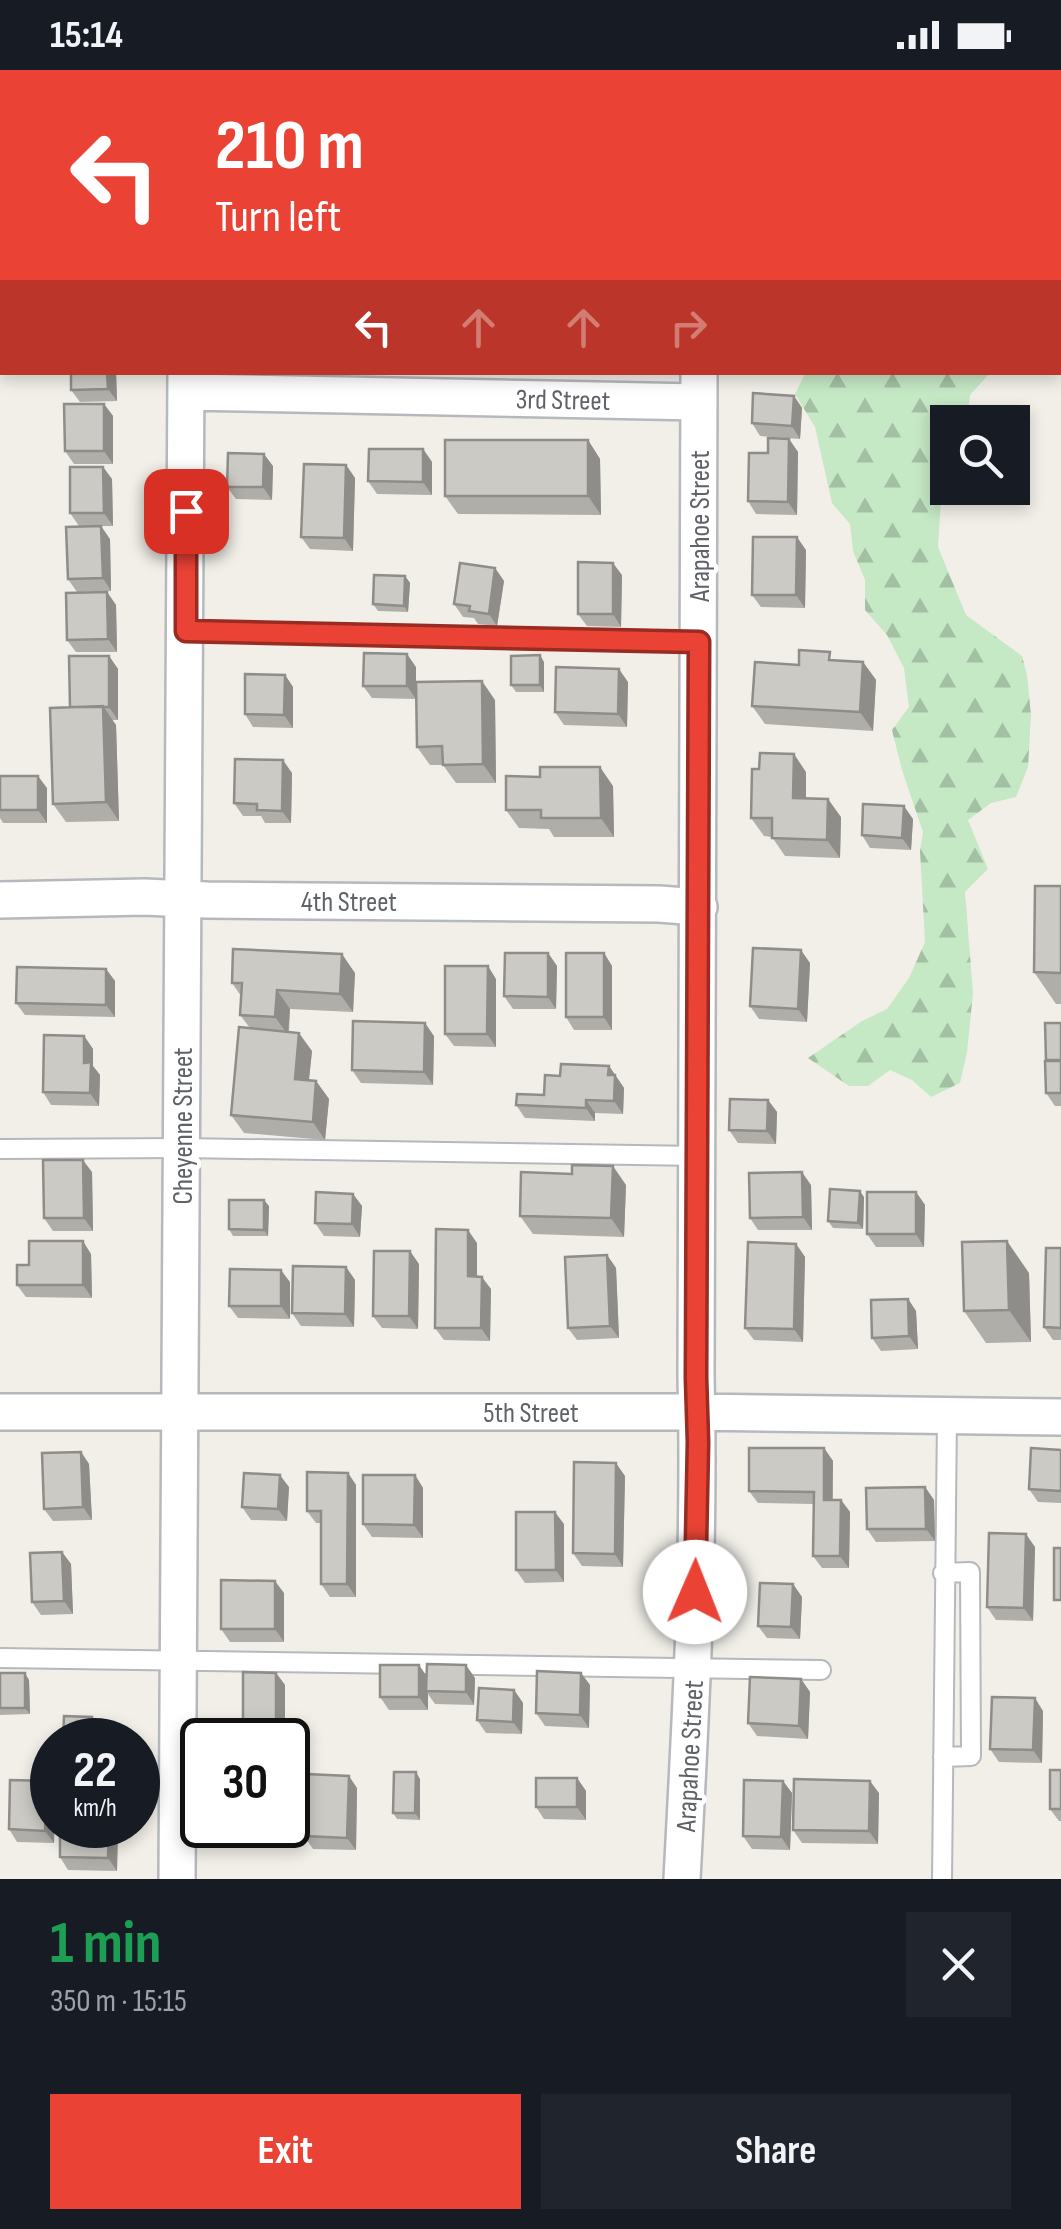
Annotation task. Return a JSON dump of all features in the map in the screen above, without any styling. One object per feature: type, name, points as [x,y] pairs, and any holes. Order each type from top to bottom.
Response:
[{"type":"street","name":"3rd Street","points":[[186,382],[699,387]]},
{"type":"street","name":"Cheyenne Street","points":[[178,1879],[186,382]]},
{"type":"street","name":"Arapahoe Street","points":[[682,1879],[694,1667],[697,1412],[699,387]]},
{"type":"street","name":"4th Street","points":[[0,900],[145,897],[659,904],[699,908]]},
{"type":"street","name":"5th Street","points":[[0,1412],[697,1412],[1061,1418]]},
{"type":"lane","points":[[186,631],[699,642]]},
{"type":"lane","points":[[0,1149],[699,1156]]},
{"type":"lane","points":[[942,1879],[947,1417]]},
{"type":"lane","points":[[943,1757],[971,1756],[970,1572],[944,1573]]},
{"type":"lane","points":[[0,1658],[821,1670]]},
{"type":"green space","points":[[804,375],[988,375],[970,395],[969,405],[930,405],[930,505],[941,505],[938,547],[966,615],[1022,656],[1031,715],[1028,767],[1016,797],[991,803],[968,820],[988,869],[965,892],[973,993],[967,1052],[960,1083],[931,1097],[912,1080],[890,1070],[868,1086],[849,1086],[808,1058],[887,1009],[909,978],[925,942],[920,851],[923,832],[892,730],[909,707],[904,668],[887,635],[865,610],[865,580],[853,551],[850,524],[832,503],[815,427],[795,394]]},
{"type":"building","points":[[71,375],[107,375],[108,389],[71,390]]},
{"type":"building","points":[[753,393],[794,396],[792,426],[752,423]]},
{"type":"building","points":[[64,404],[104,404],[104,451],[65,451]]},
{"type":"building","points":[[768,438],[789,439],[788,502],[748,501],[749,453],[768,453]]},
{"type":"building","points":[[445,440],[588,440],[588,496],[445,496]]},
{"type":"building","points":[[369,449],[423,449],[423,482],[368,481]]},
{"type":"building","points":[[228,453],[264,454],[263,487],[227,487]]},
{"type":"building","points":[[304,464],[346,465],[344,538],[301,537]]},
{"type":"building","points":[[70,467],[103,467],[104,513],[70,513]]},
{"type":"building","points":[[101,526],[103,578],[68,579],[66,527]]},
{"type":"building","points":[[753,537],[797,537],[796,595],[752,595]]},
{"type":"building","points":[[578,562],[613,563],[613,614],[578,614]]},
{"type":"building","points":[[460,563],[495,568],[489,614],[454,604]]},
{"type":"building","points":[[374,575],[405,576],[404,606],[373,604]]},
{"type":"building","points":[[107,592],[108,639],[67,640],[66,593]]},
{"type":"building","points":[[799,650],[830,652],[829,660],[863,662],[860,712],[752,706],[755,662],[799,665]]},
{"type":"building","points":[[364,653],[407,654],[407,686],[363,686]]},
{"type":"building","points":[[540,655],[540,685],[511,685],[511,656]]},
{"type":"building","points":[[69,656],[109,656],[109,707],[70,707]]},
{"type":"building","points":[[556,667],[619,669],[618,714],[555,712]]},
{"type":"building","points":[[245,674],[285,675],[284,715],[245,714]]},
{"type":"building","points":[[482,681],[483,764],[443,765],[442,746],[417,747],[416,682]]},
{"type":"building","points":[[103,706],[106,802],[53,804],[50,708]]},
{"type":"building","points":[[760,753],[794,754],[793,798],[828,799],[827,840],[772,838],[772,818],[751,818],[752,769],[759,769]]},
{"type":"building","points":[[235,759],[283,760],[282,811],[257,810],[257,804],[234,803]]},
{"type":"building","points":[[540,767],[600,767],[601,818],[541,818],[541,810],[506,810],[506,776],[540,777]]},
{"type":"building","points":[[0,776],[38,776],[38,810],[0,810]]},
{"type":"building","points":[[863,804],[904,806],[902,838],[862,835]]},
{"type":"building","points":[[1035,886],[1061,886],[1061,973],[1034,972]]},
{"type":"building","points":[[753,948],[801,950],[798,1009],[750,1006]]},
{"type":"building","points":[[233,949],[342,954],[340,994],[277,990],[275,1017],[240,1015],[242,983],[232,983]]},
{"type":"building","points":[[505,953],[548,953],[548,997],[504,996]]},
{"type":"building","points":[[566,953],[604,953],[604,1017],[566,1017]]},
{"type":"building","points":[[445,966],[488,966],[487,1034],[445,1034]]},
{"type":"building","points":[[17,967],[106,969],[106,1005],[16,1003]]},
{"type":"building","points":[[353,1021],[425,1023],[424,1072],[352,1070]]},
{"type":"building","points":[[1045,1023],[1061,1023],[1061,1060],[1046,1060]]},
{"type":"building","points":[[239,1027],[299,1033],[295,1079],[316,1081],[313,1122],[231,1115]]},
{"type":"building","points":[[44,1035],[84,1036],[84,1063],[91,1062],[90,1093],[43,1092]]},
{"type":"building","points":[[1045,1061],[1061,1061],[1061,1093],[1046,1093]]},
{"type":"building","points":[[561,1064],[609,1066],[608,1075],[615,1075],[614,1101],[586,1100],[586,1108],[516,1105],[517,1094],[544,1095],[545,1075],[560,1076]]},
{"type":"building","points":[[730,1099],[768,1100],[767,1131],[729,1130]]},
{"type":"building","points":[[43,1160],[83,1160],[84,1218],[44,1218]]},
{"type":"building","points":[[572,1165],[613,1166],[611,1218],[520,1216],[521,1172],[572,1174]]},
{"type":"building","points":[[802,1172],[803,1217],[750,1218],[749,1173]]},
{"type":"building","points":[[830,1189],[860,1191],[858,1223],[828,1221]]},
{"type":"building","points":[[316,1192],[353,1194],[352,1224],[315,1223]]},
{"type":"building","points":[[867,1192],[916,1192],[916,1234],[867,1234]]},
{"type":"building","points":[[229,1200],[264,1200],[264,1230],[229,1229]]},
{"type":"building","points":[[436,1229],[468,1230],[468,1276],[482,1277],[481,1328],[435,1328]]},
{"type":"building","points":[[29,1241],[83,1241],[83,1285],[17,1285],[17,1265],[29,1265]]},
{"type":"building","points":[[1007,1241],[1009,1310],[964,1311],[962,1242]]},
{"type":"building","points":[[748,1242],[796,1244],[794,1329],[745,1328]]},
{"type":"building","points":[[1046,1248],[1061,1248],[1061,1328],[1044,1327]]},
{"type":"building","points":[[374,1251],[410,1251],[409,1316],[373,1316]]},
{"type":"building","points":[[607,1255],[610,1326],[568,1328],[565,1257]]},
{"type":"building","points":[[293,1266],[346,1267],[345,1314],[292,1313]]},
{"type":"building","points":[[230,1269],[281,1270],[281,1306],[229,1306]]},
{"type":"building","points":[[908,1299],[909,1336],[872,1338],[871,1300]]},
{"type":"building","points":[[749,1448],[824,1448],[824,1500],[841,1500],[840,1556],[813,1556],[814,1492],[749,1491]]},
{"type":"building","points":[[1031,1448],[1061,1450],[1061,1491],[1029,1489]]},
{"type":"building","points":[[81,1452],[83,1507],[44,1509],[42,1453]]},
{"type":"building","points":[[574,1462],[616,1463],[615,1554],[573,1553]]},
{"type":"building","points":[[307,1472],[348,1473],[347,1584],[321,1584],[321,1511],[307,1511]]},
{"type":"building","points":[[244,1473],[280,1475],[278,1509],[242,1507]]},
{"type":"building","points":[[363,1475],[415,1475],[414,1525],[363,1524]]},
{"type":"building","points":[[925,1487],[926,1529],[867,1529],[866,1488]]},
{"type":"building","points":[[516,1512],[555,1512],[556,1570],[516,1570]]},
{"type":"building","points":[[989,1533],[1026,1534],[1024,1608],[987,1607]]},
{"type":"building","points":[[1054,1548],[1061,1548],[1061,1600],[1054,1600]]},
{"type":"building","points":[[62,1552],[64,1601],[32,1602],[30,1553]]},
{"type":"building","points":[[221,1580],[275,1581],[275,1629],[221,1629]]},
{"type":"building","points":[[760,1583],[793,1584],[791,1627],[758,1626]]},
{"type":"building","points":[[427,1664],[466,1665],[466,1692],[426,1691]]},
{"type":"building","points":[[380,1665],[419,1665],[419,1697],[380,1697]]},
{"type":"building","points":[[537,1671],[581,1673],[580,1715],[536,1713]]},
{"type":"building","points":[[243,1672],[276,1673],[276,1718],[243,1718]]},
{"type":"building","points":[[0,1673],[25,1673],[25,1708],[0,1708]]},
{"type":"building","points":[[750,1677],[801,1679],[799,1726],[748,1723]]},
{"type":"building","points":[[479,1688],[514,1690],[513,1722],[477,1720]]},
{"type":"building","points":[[992,1697],[1035,1698],[1033,1750],[990,1749]]},
{"type":"building","points":[[1050,1770],[1061,1770],[1061,1809],[1050,1809]]},
{"type":"building","points":[[394,1772],[416,1772],[415,1813],[393,1813]]},
{"type":"building","points":[[310,1774],[349,1776],[347,1838],[310,1836]]},
{"type":"building","points":[[536,1778],[577,1778],[577,1807],[536,1807]]},
{"type":"building","points":[[794,1779],[870,1781],[869,1831],[793,1830]]},
{"type":"building","points":[[10,1780],[30,1781],[30,1830],[9,1829]]},
{"type":"building","points":[[744,1780],[783,1781],[781,1837],[743,1836]]},
{"type":"building","points":[[60,1848],[108,1848],[108,1858],[60,1857]]},
{"type":"route","points":[[186,511],[186,631],[699,642],[695,1592]]}]
